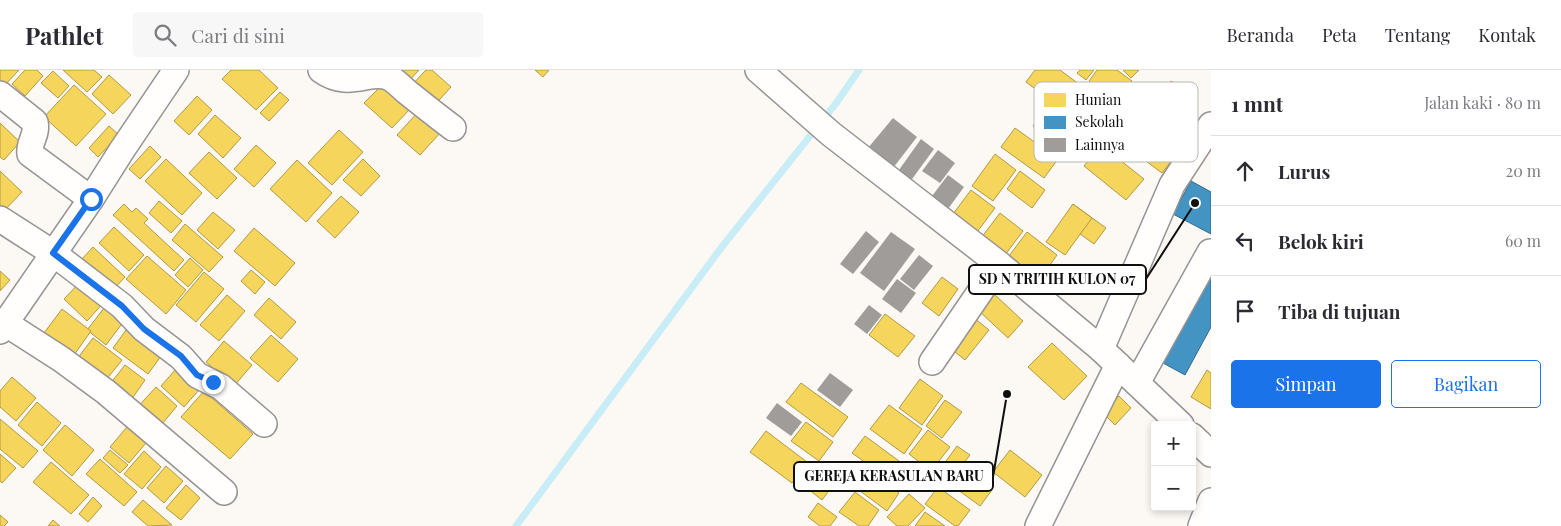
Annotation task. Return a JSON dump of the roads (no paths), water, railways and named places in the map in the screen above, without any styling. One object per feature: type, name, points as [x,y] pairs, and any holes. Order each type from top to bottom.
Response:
[{"type":"street","points":[[176,70],[91,199],[3,327],[62,359],[106,392],[224,492]]},
{"type":"street","points":[[321,70],[335,78],[342,79],[374,75],[388,77],[453,128]]},
{"type":"street","points":[[758,70],[831,134],[999,264],[1110,357],[1177,421]]},
{"type":"street","points":[[0,94],[35,122],[36,133],[30,147],[30,154],[91,199]]},
{"type":"street","points":[[1198,145],[1211,125]]},
{"type":"street","points":[[1038,526],[1110,357],[1172,186],[1187,162]]},
{"type":"street","points":[[0,219],[53,253],[122,306],[144,329],[181,356],[197,375],[220,387],[264,424]]},
{"type":"street","points":[[1137,383],[1210,252]]},
{"type":"street","points":[[932,362],[999,264]]},
{"type":"street","points":[[1196,440],[1211,454]]},
{"type":"street","points":[[1200,526],[1211,500]]},
{"type":"waterway","points":[[516,526],[721,248],[837,102],[859,70]]},
{"type":"place","name":"SD N TRITIH KULON 07","points":[[1195,203]]},
{"type":"place","name":"GEREJA KERASULAN BARU","points":[[1007,394]]}]
